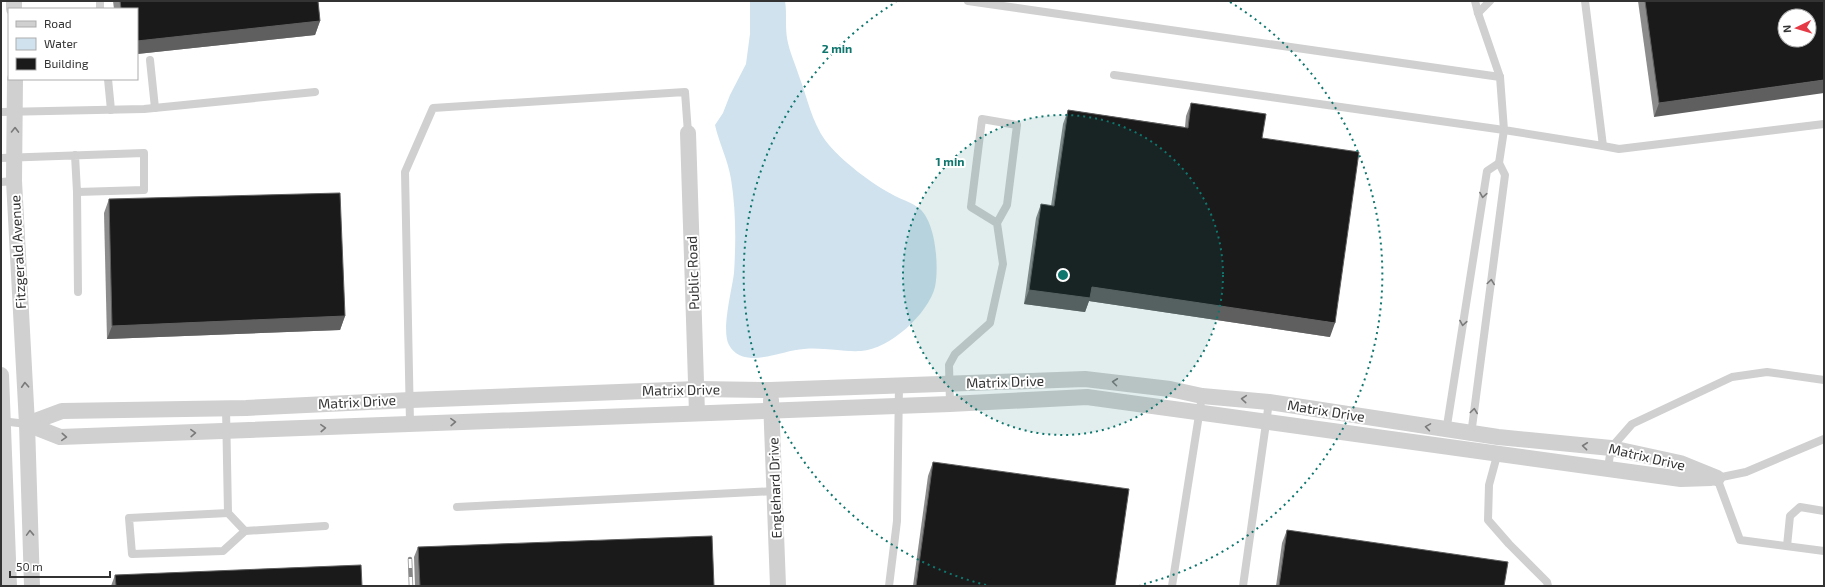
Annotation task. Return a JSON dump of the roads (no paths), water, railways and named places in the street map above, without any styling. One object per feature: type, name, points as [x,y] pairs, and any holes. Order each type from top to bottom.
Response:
[{"type":"street","name":"Fitzgerald Avenue","points":[[15,80],[8,111],[7,181],[27,424],[32,586]]},
{"type":"street","name":"Public Road","points":[[688,133],[697,413]]},
{"type":"street","points":[[1,375],[9,586]]},
{"type":"street","name":"Matrix Drive","points":[[27,424],[62,411],[226,408],[697,389],[770,390],[1085,379],[1170,389],[1202,396],[1269,402],[1498,437],[1611,448],[1680,463],[1717,478]]},
{"type":"street","name":"Englehard Drive","points":[[770,390],[778,586]]},
{"type":"street","name":"Matrix Drive","points":[[27,424],[60,437],[950,404],[1087,397],[1681,479],[1717,478]]},
{"type":"lane","points":[[968,1],[1500,76]]},
{"type":"lane","points":[[1469,450],[1505,175],[1499,163],[1504,130],[1500,76],[1475,1]]},
{"type":"lane","points":[[1478,13],[1490,1]]},
{"type":"lane","points":[[1585,1],[1603,146]]},
{"type":"lane","points":[[150,60],[155,108]]},
{"type":"lane","points":[[1114,74],[1504,130],[1619,149],[1824,124]]},
{"type":"lane","points":[[108,80],[111,110]]},
{"type":"lane","points":[[8,111],[155,108],[315,92]]},
{"type":"lane","points":[[410,423],[411,400],[405,172],[433,108],[685,92],[688,133]]},
{"type":"lane","points":[[950,404],[949,365],[955,354],[990,323],[1003,264],[997,223],[1007,205],[1017,125],[982,119],[971,207],[997,223]]},
{"type":"lane","points":[[8,157],[144,153],[144,190],[77,192]]},
{"type":"lane","points":[[75,155],[78,292]]},
{"type":"lane","points":[[1444,447],[1487,171],[1499,163]]},
{"type":"lane","points":[[1608,468],[1611,448],[1632,424],[1732,377],[1768,372],[1824,380]]},
{"type":"lane","points":[[889,586],[896,521],[900,405],[899,385]]},
{"type":"lane","points":[[1172,586],[1202,396]]},
{"type":"lane","points":[[1244,586],[1265,421],[1269,402]]},
{"type":"lane","points":[[226,408],[228,513],[245,531]]},
{"type":"lane","points":[[2,422],[27,424]]},
{"type":"lane","points":[[1498,437],[1498,454],[1489,485],[1488,520],[1509,544],[1547,582],[1548,586]]},
{"type":"lane","points":[[1824,439],[1746,472],[1717,478],[1740,540],[1824,551]]},
{"type":"lane","points":[[457,507],[775,491]]},
{"type":"lane","points":[[1787,546],[1790,516],[1800,507],[1824,511]]},
{"type":"lane","points":[[228,513],[130,518],[132,554],[223,551],[245,531],[325,526]]},
{"type":"water","points":[[750,1],[785,1],[786,33],[789,48],[813,117],[825,140],[839,156],[867,179],[920,209],[930,224],[935,243],[937,267],[935,287],[931,297],[925,308],[906,328],[884,344],[872,349],[854,351],[804,349],[753,358],[744,357],[736,353],[729,345],[726,330],[734,273],[735,214],[730,172],[715,125],[723,113],[730,95],[746,64],[750,34]]},
{"type":"railway","points":[[410,559],[411,586]]}]
